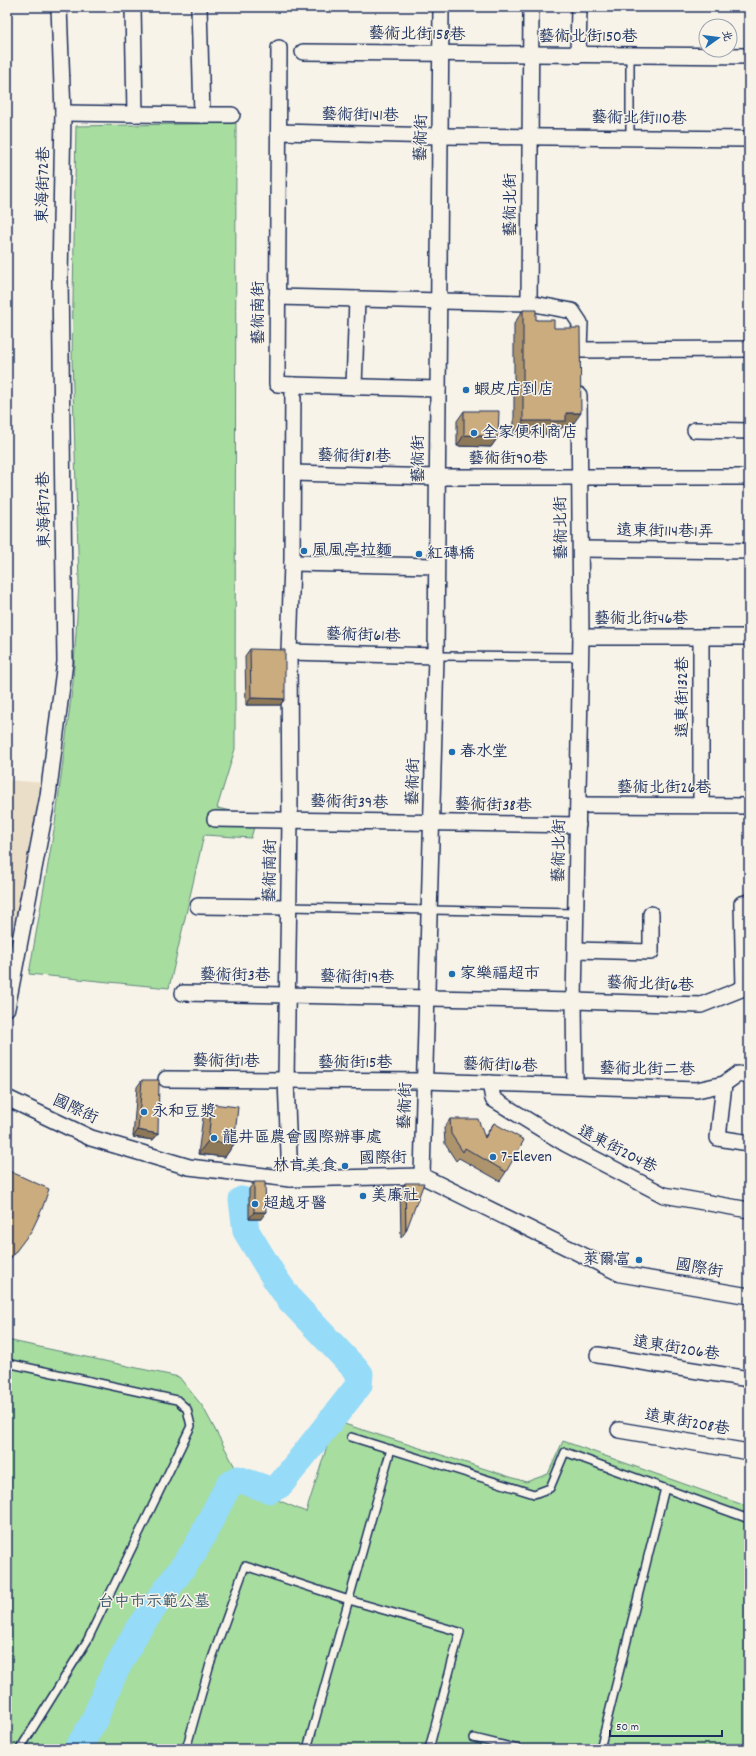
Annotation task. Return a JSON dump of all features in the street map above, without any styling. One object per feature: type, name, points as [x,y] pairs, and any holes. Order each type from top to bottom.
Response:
[{"type":"street","name":"東海街72巷","points":[[7,1008],[48,796],[65,662],[60,278],[63,113],[59,7]]},
{"type":"street","points":[[133,7],[135,114]]},
{"type":"street","points":[[199,7],[202,115]]},
{"type":"street","name":"藝術街","points":[[422,1176],[436,656],[441,7]]},
{"type":"street","name":"藝術北街","points":[[529,303],[531,7]]},
{"type":"street","points":[[578,7],[578,55]]},
{"type":"street","name":"藝術南街","points":[[279,48],[277,298],[278,384],[292,385],[293,473],[289,652],[289,907],[286,995],[286,1080],[290,1179]]},
{"type":"street","name":"藝術北街158巷","points":[[303,52],[441,52],[530,55]]},
{"type":"street","name":"藝術北街150巷","points":[[530,55],[749,56]]},
{"type":"street","points":[[63,113],[232,115]]},
{"type":"street","name":"藝術街141巷","points":[[279,132],[440,136],[529,136]]},
{"type":"street","name":"藝術北街110巷","points":[[529,136],[749,139]]},
{"type":"street","points":[[277,298],[529,303],[572,311],[580,323],[579,355],[686,349],[749,349]]},
{"type":"street","points":[[354,387],[356,299]]},
{"type":"street","name":"藝術北街","points":[[575,1086],[574,1001],[579,805],[580,637],[579,384]]},
{"type":"street","points":[[292,385],[438,389]]},
{"type":"street","points":[[695,430],[749,431]]},
{"type":"street","name":"藝術街81巷","points":[[293,473],[437,476]]},
{"type":"street","name":"藝術街90巷","points":[[437,476],[749,477]]},
{"type":"street","name":"遠東街114巷1弄","points":[[580,549],[749,551]]},
{"type":"street","points":[[292,563],[436,566]]},
{"type":"street","name":"藝術北街46巷","points":[[580,637],[701,637]]},
{"type":"street","name":"遠東街132巷","points":[[702,806],[701,637],[749,637]]},
{"type":"street","name":"藝術街61巷","points":[[289,652],[436,656]]},
{"type":"street","name":"藝術北街26巷","points":[[579,805],[749,806]]},
{"type":"street","name":"藝術街39巷","points":[[215,820],[431,823]]},
{"type":"street","name":"藝術街38巷","points":[[431,823],[578,825]]},
{"type":"street","points":[[747,988],[742,904],[749,902]]},
{"type":"street","points":[[198,906],[289,907]]},
{"type":"street","name":"藝術北街6巷","points":[[576,950],[651,952],[651,914]]},
{"type":"street","name":"藝術北街6巷","points":[[427,998],[701,1005],[747,988]]},
{"type":"street","name":"藝術街3巷","points":[[183,994],[286,995]]},
{"type":"street","name":"藝術街19巷","points":[[286,995],[427,998]]},
{"type":"street","name":"藝術北街二巷","points":[[575,1086],[697,1090],[724,1084],[744,1075]]},
{"type":"street","name":"藝術街1巷","points":[[166,1078],[286,1080]]},
{"type":"street","name":"藝術街15巷","points":[[286,1080],[424,1082]]},
{"type":"street","name":"藝術街16巷","points":[[424,1082],[575,1086]]},
{"type":"street","name":"遠東街204巷","points":[[490,1083],[493,1099],[566,1144],[664,1195],[749,1210]]},
{"type":"street","points":[[724,1084],[718,1138],[749,1144]]},
{"type":"street","name":"國際街","points":[[7,1098],[91,1138],[189,1167],[290,1179],[422,1176],[621,1274],[749,1296]]},
{"type":"street","name":"遠東街206巷","points":[[598,1355],[749,1378]]},
{"type":"street","name":"遠東街208巷","points":[[620,1430],[749,1452]]},
{"type":"lane","points":[[630,55],[630,137]]},
{"type":"lane","points":[[436,656],[579,657]]},
{"type":"lane","points":[[289,907],[576,913]]},
{"type":"lane","points":[[7,1363],[177,1400],[187,1409],[191,1426],[87,1641],[20,1749]]},
{"type":"lane","points":[[351,1437],[391,1448],[534,1494],[550,1488],[565,1452],[749,1519]]},
{"type":"lane","points":[[307,1749],[391,1448]]},
{"type":"lane","points":[[600,1749],[665,1488]]},
{"type":"lane","points":[[186,1749],[210,1664],[245,1566],[349,1600],[460,1632],[429,1749]]},
{"type":"lane","points":[[474,1738],[519,1749]]},
{"type":"shaded area","points":[[7,780],[45,783],[7,965]]},
{"type":"green space","points":[[236,123],[235,749],[217,808],[257,816],[251,838],[204,835],[169,988],[29,974],[55,824],[73,682],[79,583],[72,357],[76,126]]},
{"type":"green space","name":"台中市示範公墓","points":[[7,1340],[179,1377],[203,1407],[245,1486],[306,1512],[335,1421],[526,1482],[548,1474],[563,1441],[749,1507],[749,1749],[7,1749]]},
{"type":"building","points":[[523,310],[536,310],[536,320],[554,320],[554,328],[580,328],[581,413],[566,413],[566,421],[523,421]]},
{"type":"building","points":[[464,411],[499,411],[498,437],[464,435]]},
{"type":"building","points":[[250,649],[285,650],[285,699],[251,698]]},
{"type":"building","name":"永和豆漿","points":[[142,1080],[159,1080],[158,1134],[138,1130]]},
{"type":"building","points":[[212,1104],[238,1107],[234,1144],[208,1141]]},
{"type":"building","points":[[450,1119],[478,1119],[485,1138],[494,1123],[524,1140],[506,1172],[465,1148],[463,1152],[451,1134]]},
{"type":"building","points":[[7,1170],[49,1189],[32,1230],[7,1263]]},
{"type":"building","points":[[254,1182],[265,1182],[266,1212],[254,1212]]},
{"type":"building","points":[[405,1183],[424,1183],[406,1231]]},
{"type":"waterway","points":[[77,1749],[93,1723],[113,1675],[138,1629],[195,1550],[228,1486],[238,1479],[270,1490],[280,1485],[359,1385],[360,1374],[290,1300],[274,1277],[246,1231],[242,1200]]},
{"type":"place","name":"蝦皮店到店","points":[[466,390]]},
{"type":"place","name":"全家便利商店","points":[[474,433]]},
{"type":"place","name":"風風亭拉麵","points":[[304,551]]},
{"type":"place","name":"紅磚橋","points":[[419,554]]},
{"type":"place","name":"春水堂","points":[[452,752]]},
{"type":"place","name":"家樂福超市","points":[[452,974]]},
{"type":"place","name":"永和豆漿","points":[[144,1112]]},
{"type":"place","name":"龍井區農會國際辦事處","points":[[214,1138]]},
{"type":"place","name":"7-Eleven","points":[[493,1157]]},
{"type":"place","name":"林肯美食","points":[[345,1166]]},
{"type":"place","name":"美廉社","points":[[363,1196]]},
{"type":"place","name":"超越牙醫","points":[[255,1204]]},
{"type":"place","name":"萊爾富","points":[[639,1260]]}]
